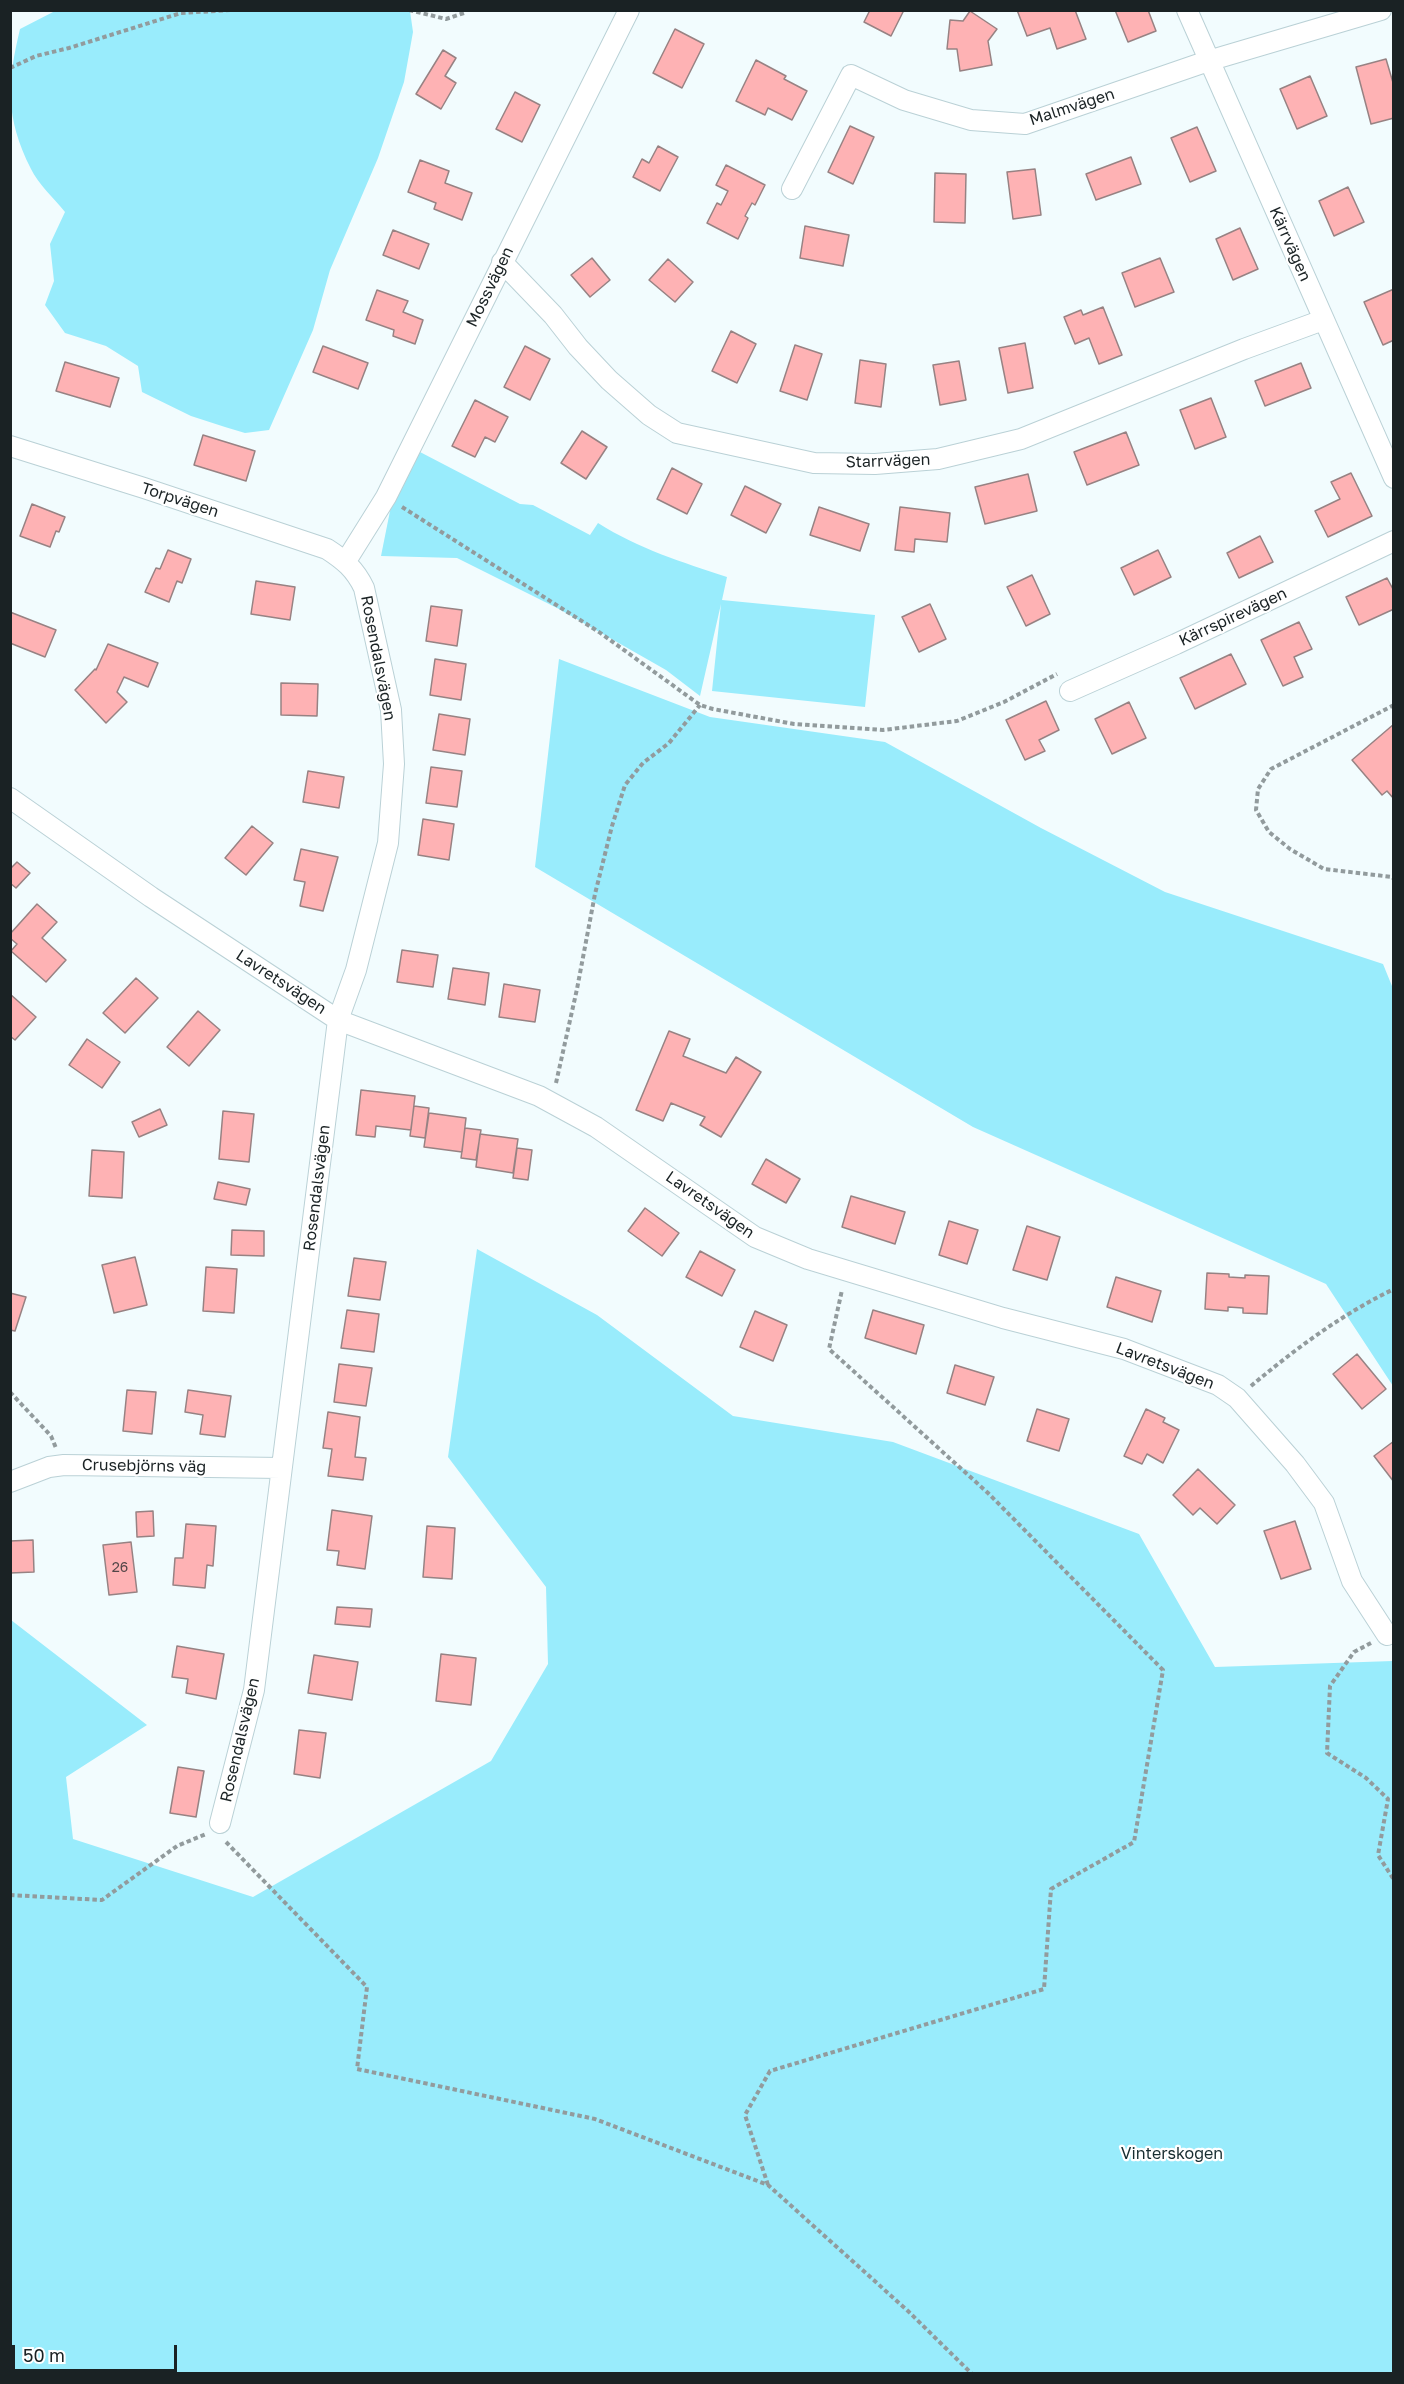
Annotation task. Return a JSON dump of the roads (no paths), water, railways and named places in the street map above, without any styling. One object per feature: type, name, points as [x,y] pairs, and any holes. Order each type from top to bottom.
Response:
[{"type":"street","name":"Mossvägen","points":[[346,561],[386,497],[629,10]]},
{"type":"street","name":"Kärrvägen","points":[[1187,10],[1394,478]]},
{"type":"street","name":"Malmvägen","points":[[792,189],[851,75],[904,100],[971,120],[1025,124],[1208,61],[1381,10]]},
{"type":"street","name":"Starrvägen","points":[[502,262],[553,315],[578,348],[601,372],[649,415],[677,434],[814,463],[875,464],[938,459],[1021,439],[1244,349],[1323,320]]},
{"type":"street","name":"Torpvägen","points":[[10,446],[327,549],[346,561]]},
{"type":"street","name":"Kärrspirevägen","points":[[1070,691],[1176,644],[1394,541]]},
{"type":"street","name":"Rosendalsvägen","points":[[217,1827],[254,1690],[280,1468],[338,1020],[356,970],[388,843],[394,764],[391,711],[364,588],[356,572],[346,561]]},
{"type":"street","name":"Lavretsvägen","points":[[10,798],[151,897],[338,1020],[539,1096],[597,1126],[755,1237],[808,1259],[846,1271],[1003,1318],[1124,1349],[1218,1385],[1237,1398],[1295,1464],[1324,1503],[1352,1581],[1387,1635]]},
{"type":"street","name":"Crusebjörns väg","points":[[10,1482],[49,1467],[64,1465],[280,1468]]},
{"type":"park label","name":"Vinterskogen","points":[[1172,2154]]}]
